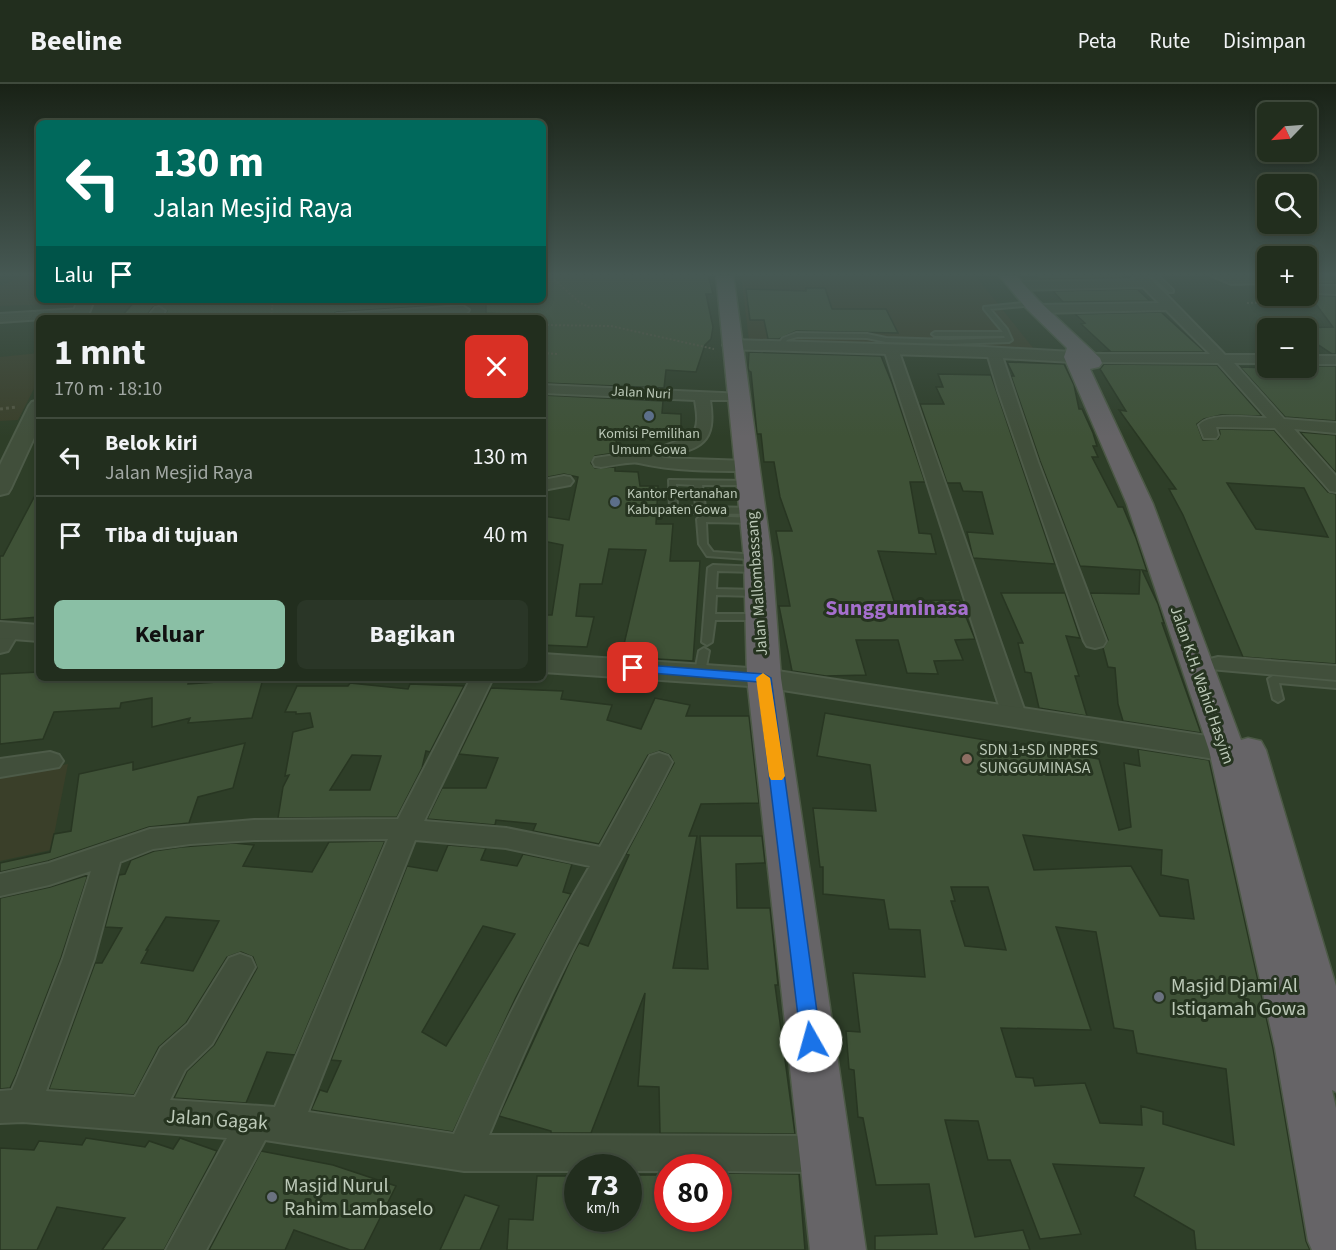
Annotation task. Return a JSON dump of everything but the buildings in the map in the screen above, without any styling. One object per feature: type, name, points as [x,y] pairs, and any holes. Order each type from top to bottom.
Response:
[{"type":"highway","name":"Jalan Mallombassang","points":[[730,328],[739,397],[736,493],[747,581],[764,678],[837,1250]]},
{"type":"highway","name":"Jalan K.H. Wahid Hasyim","points":[[1055,328],[1080,355],[1159,506],[1248,751],[1336,1069]]},
{"type":"highway","name":"Jalan K.H. Wahid Hasyim","points":[[1080,355],[1140,504],[1227,750],[1299,1048],[1336,1241]]},
{"type":"street","points":[[1193,328],[1223,359],[1336,487]]},
{"type":"street","points":[[732,349],[780,346],[1257,359]]},
{"type":"street","points":[[891,349],[1014,715]]},
{"type":"street","points":[[994,353],[1051,522],[1073,576],[1095,641]]},
{"type":"street","points":[[1317,360],[1334,361]]},
{"type":"street","name":"Jalan Nuri","points":[[546,389],[739,397]]},
{"type":"street","points":[[601,462],[639,459],[697,440],[702,435],[702,395]]},
{"type":"street","points":[[0,488],[36,415]]},
{"type":"street","points":[[1210,435],[1207,425],[1211,423],[1279,423],[1336,428]]},
{"type":"street","points":[[639,459],[661,464],[736,493]]},
{"type":"street","points":[[546,484],[564,481]]},
{"type":"street","points":[[3,635],[36,633]]},
{"type":"street","points":[[546,663],[704,655],[764,678],[1014,715],[1227,750]]},
{"type":"street","points":[[1218,664],[1336,673]]},
{"type":"street","points":[[185,1250],[270,1124],[406,829],[480,681]]},
{"type":"street","points":[[0,768],[50,761]]},
{"type":"street","points":[[448,1150],[510,1045],[571,924],[659,762]]},
{"type":"street","points":[[0,885],[49,874],[150,839],[254,830],[406,829],[507,838],[608,859]]},
{"type":"street","points":[[11,1107],[58,1022],[85,946],[106,867],[106,856]]},
{"type":"street","points":[[144,1115],[173,1059],[200,1034],[240,967]]},
{"type":"street","name":"Jalan Gagak","points":[[11,1107],[270,1124],[448,1150],[826,1154]]},
{"type":"lane","points":[[780,346],[785,339],[796,335],[867,336],[886,340],[986,342],[1009,340],[1002,328]]},
{"type":"lane","points":[[672,482],[698,482],[736,493],[714,510],[680,509],[673,507],[672,482]]},
{"type":"lane","points":[[698,482],[701,510]]},
{"type":"lane","points":[[736,493],[701,519],[703,544],[710,554],[747,581]]},
{"type":"lane","points":[[704,655],[714,617],[716,593],[713,568],[722,568],[747,581]]},
{"type":"lane","points":[[716,593],[747,581]]},
{"type":"lane","points":[[714,617],[747,581]]},
{"type":"lane","points":[[1278,699],[1273,679],[1336,685]]},
{"type":"path","points":[[624,328],[732,349]]},
{"type":"path","points":[[546,353],[558,354]]},
{"type":"green space","points":[[747,328],[1018,328],[1034,349],[749,341]]},
{"type":"green space","points":[[36,353],[36,385],[18,420],[0,421],[0,357]]},
{"type":"green space","points":[[68,764],[51,850],[0,861],[0,776]]},
{"type":"slow traffic","points":[[763,678],[777,776]]},
{"type":"place","name":"Komisi Pemilihan Umum Gowa","points":[[649,416]]},
{"type":"place","name":"Kantor Pertanahan Kabupaten Gowa","points":[[615,502]]},
{"type":"place","name":"SDN 1+SD INPRES SUNGGUMINASA","points":[[967,759]]},
{"type":"place","name":"Masjid Djami Al Istiqamah Gowa","points":[[1159,997]]},
{"type":"place","name":"Masjid Nurul Rahim Lambaselo","points":[[272,1197]]},
{"type":"district","name":"Sungguminasa","points":[[897,608]]},
{"type":"route","points":[[633,668],[764,678],[811,1041]]}]
